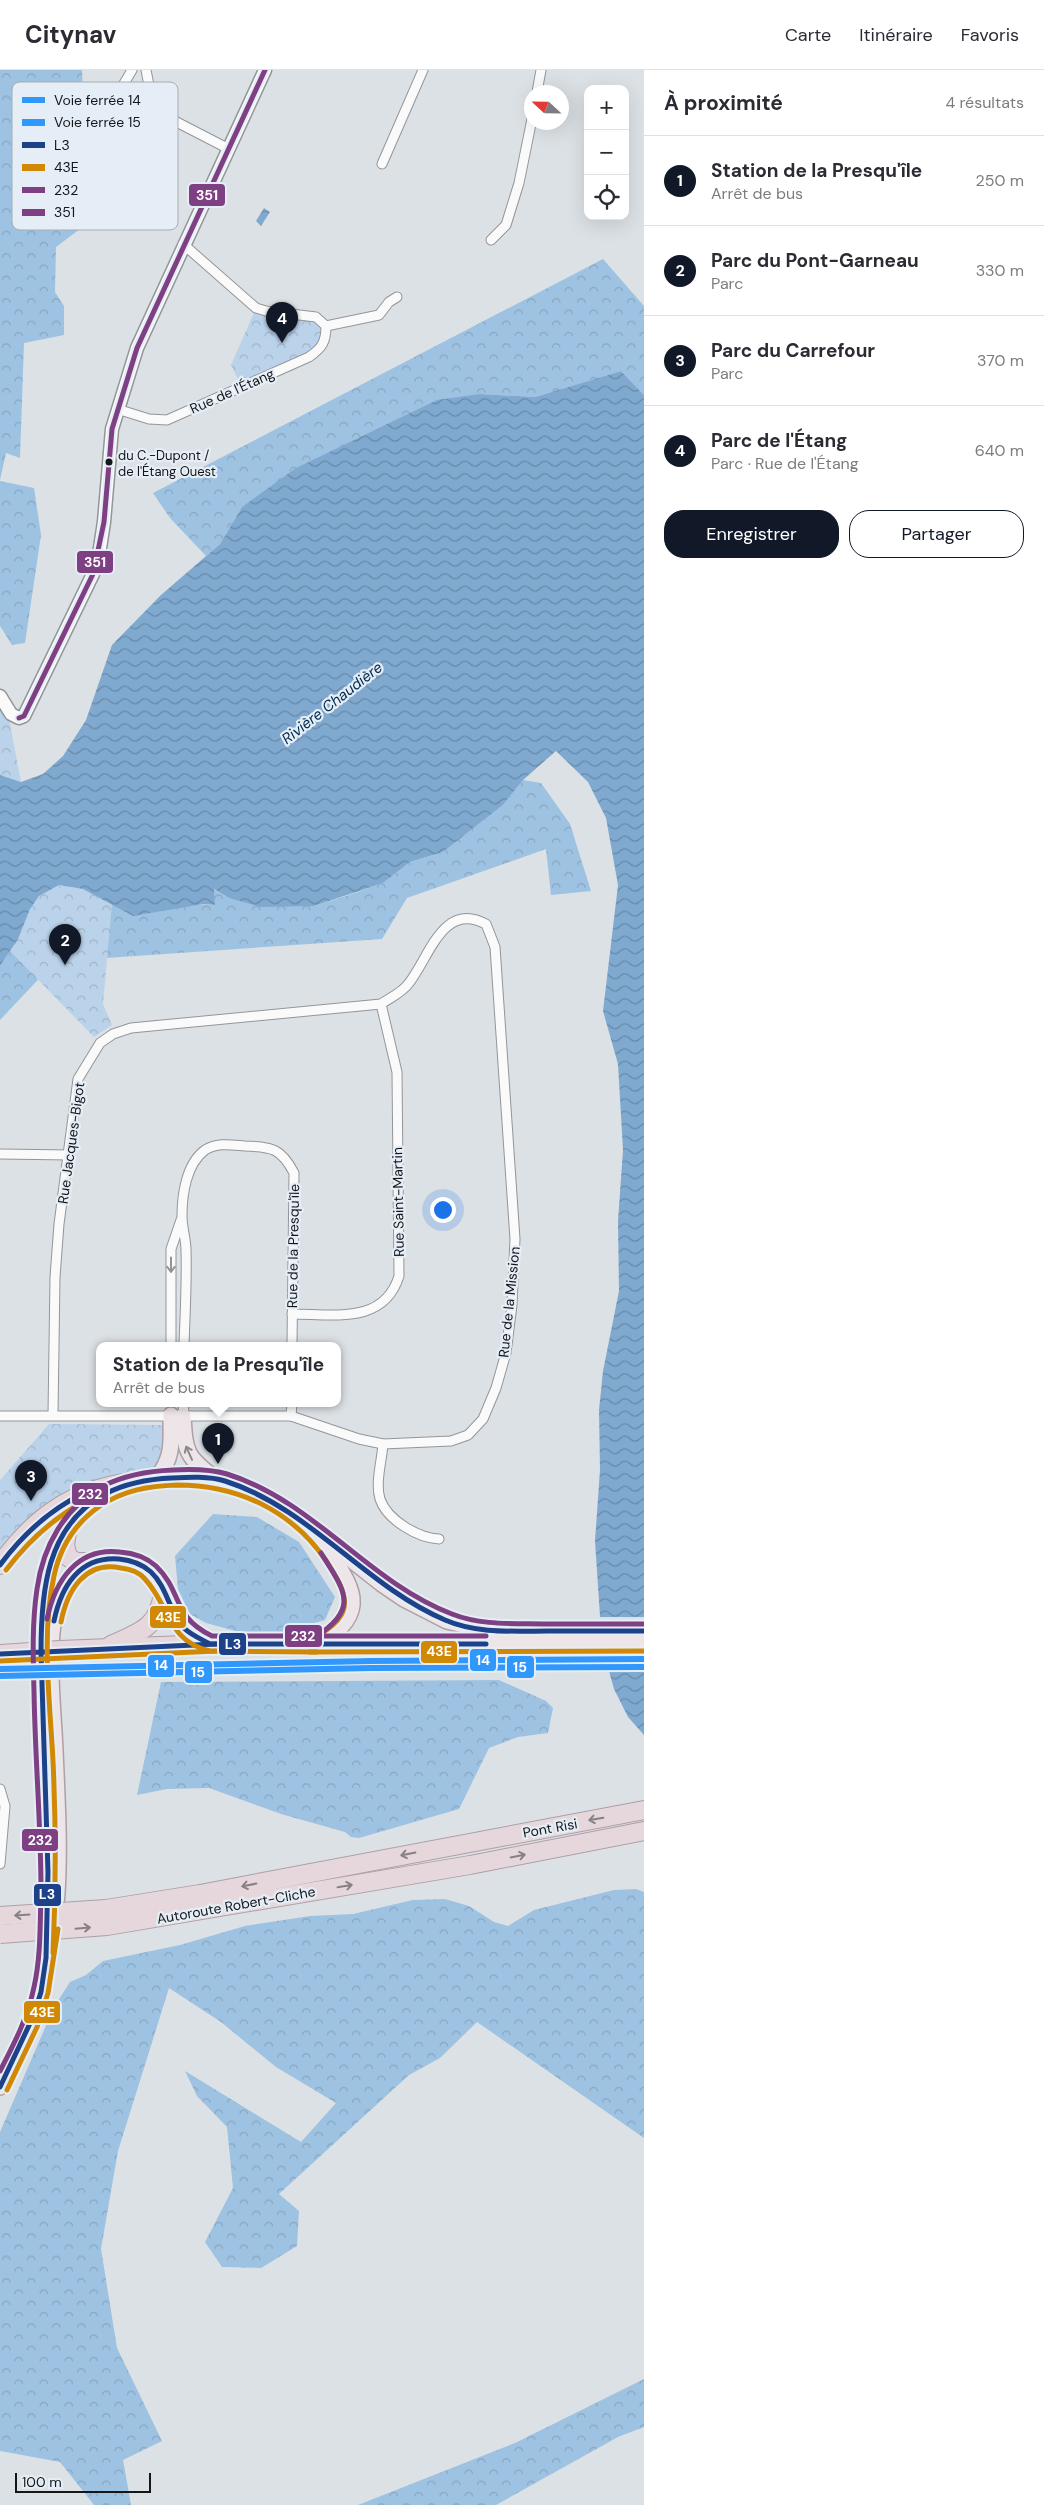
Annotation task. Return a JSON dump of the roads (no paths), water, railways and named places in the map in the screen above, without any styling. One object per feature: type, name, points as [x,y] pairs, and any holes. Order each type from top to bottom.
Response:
[{"type":"highway","points":[[0,1564],[42,1516],[63,1503],[105,1486],[130,1482]]},
{"type":"highway","points":[[68,1526],[65,1546],[68,1557],[76,1562],[91,1562]]},
{"type":"highway","points":[[104,1648],[145,1629],[155,1620],[162,1605],[163,1591]]},
{"type":"highway","points":[[0,1654],[210,1644]]},
{"type":"highway","name":"Pont Risi","points":[[456,1845],[644,1810]]},
{"type":"highway","name":"Pont Risi","points":[[470,1865],[644,1831]]},
{"type":"highway","name":"Autoroute Robert-Cliche","points":[[0,1916],[106,1917],[209,1892],[456,1845]]},
{"type":"highway","name":"Autoroute Robert-Cliche","points":[[0,1934],[470,1865]]},
{"type":"main road","points":[[157,1478],[168,1463],[177,1409]]},
{"type":"main road","points":[[177,1409],[186,1448],[192,1460],[216,1479],[268,1499],[293,1514],[404,1599],[447,1622],[488,1638],[644,1643]]},
{"type":"main road","points":[[46,1953],[48,1828],[41,1620],[49,1565],[56,1546],[68,1526],[88,1503],[130,1482],[157,1478],[216,1479]]},
{"type":"main road","points":[[314,1530],[349,1583],[353,1600],[350,1615],[345,1625],[337,1633],[317,1645]]},
{"type":"main road","points":[[0,2087],[30,2024],[41,1991],[57,1895],[58,1840],[52,1685],[53,1629],[62,1592],[76,1571],[91,1562],[113,1558],[134,1562],[150,1572],[163,1591],[172,1612],[182,1627],[196,1638],[210,1644],[317,1645],[644,1631]]},
{"type":"street","points":[[125,82],[132,70]]},
{"type":"street","points":[[0,696],[11,714],[19,718],[24,716],[93,574],[100,548],[112,429],[137,348],[265,70]]},
{"type":"street","points":[[382,164],[423,70]]},
{"type":"street","points":[[538,85],[541,70]]},
{"type":"street","points":[[178,123],[228,148]]},
{"type":"street","points":[[491,240],[506,225],[519,184],[530,130]]},
{"type":"street","points":[[184,244],[256,308],[316,317],[326,326],[379,315],[389,302],[397,297]]},
{"type":"street","name":"Rue de l'Étang","points":[[117,409],[149,419],[167,420],[309,357],[321,348],[326,338],[326,326]]},
{"type":"street","name":"Rue de la Mission","points":[[0,1416],[177,1409],[292,1416],[359,1439],[383,1444],[452,1441],[468,1435],[483,1419],[496,1388],[506,1353],[512,1305],[515,1239],[496,947],[486,924],[476,918],[460,918],[448,924],[408,986],[381,1004]]},
{"type":"street","name":"Rue Jacques-Bigot","points":[[53,1414],[55,1277],[59,1224],[70,1155],[78,1079],[100,1043],[113,1034],[131,1028],[381,1004]]},
{"type":"street","name":"Rue Saint-Martin","points":[[292,1314],[364,1312],[379,1307],[395,1290],[399,1276],[397,1072],[381,1004]]},
{"type":"street","name":"Rue de la Presqu'île","points":[[184,1342],[186,1249],[182,1218],[184,1185],[193,1166],[204,1150],[218,1144],[266,1146],[284,1156],[294,1173],[292,1342]]},
{"type":"street","points":[[0,1154],[70,1155]]},
{"type":"street","name":"Rue de la Presqu'île","points":[[171,1342],[171,1249],[182,1218]]},
{"type":"street","points":[[292,1407],[292,1416]]},
{"type":"street","points":[[383,1444],[379,1489],[380,1499],[393,1516],[410,1530],[439,1539]]},
{"type":"street","points":[[0,1789],[5,1806],[0,1864]]},
{"type":"water","points":[[264,208],[270,212],[261,226],[256,221]]},
{"type":"water","name":"Rivière Chaudière","points":[[621,371],[644,395],[644,1735],[628,1717],[614,1689],[602,1646],[595,1541],[600,1470],[599,1410],[603,1371],[619,1291],[618,1221],[623,1150],[618,1064],[603,1011],[618,885],[606,818],[588,782],[556,751],[523,780],[503,805],[443,852],[410,862],[383,883],[314,906],[261,907],[229,898],[214,889],[215,905],[203,904],[133,916],[83,889],[59,885],[39,896],[30,909],[18,939],[0,966],[0,775],[21,782],[43,774],[63,756],[86,720],[112,645],[161,595],[220,544],[242,507],[296,468],[437,400],[480,394],[535,397]]},
{"type":"rail line","name":"14","points":[[0,1669],[371,1661],[644,1659]]},
{"type":"rail line","name":"15","points":[[0,1676],[371,1668],[644,1667]]},
{"type":"place","name":"Parc de l'Étang","points":[[282,343]]},
{"type":"place","name":"du C.-Dupont / de l'Étang Ouest","points":[[109,462]]},
{"type":"place","name":"Parc du Pont-Garneau","points":[[65,965]]},
{"type":"place","name":"Station de la Presqu'île","points":[[218,1464]]},
{"type":"place","name":"Parc du Carrefour","points":[[31,1501]]}]
